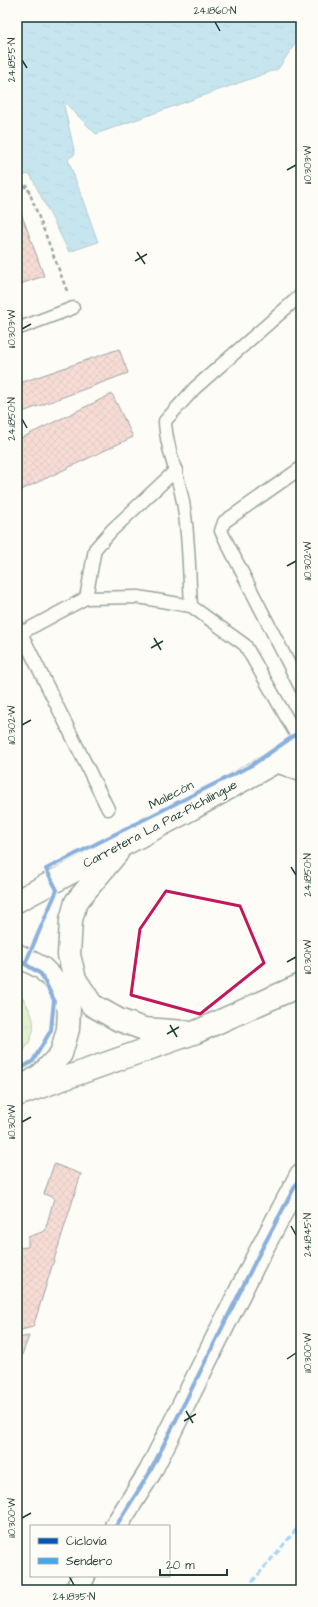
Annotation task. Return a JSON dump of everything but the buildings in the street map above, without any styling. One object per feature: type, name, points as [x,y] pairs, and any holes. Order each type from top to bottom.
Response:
[{"type":"main road","name":"Carretera La Paz-Pichilingue","points":[[17,901],[193,808],[276,761],[301,743]]},
{"type":"main road","points":[[276,761],[301,770]]},
{"type":"main road","points":[[125,843],[76,902],[71,920],[69,955],[75,980],[92,1005],[119,1020],[144,1029],[196,1032]]},
{"type":"main road","points":[[17,955],[42,968],[58,984],[69,1009],[68,1029],[61,1054],[42,1074],[17,1091]]},
{"type":"main road","points":[[17,1095],[196,1032],[298,985]]},
{"type":"main road","points":[[117,1525],[150,1472],[258,1256],[301,1175]]},
{"type":"main road","points":[[76,1590],[83,1577]]},
{"type":"lane","points":[[191,606],[184,508],[176,470],[165,436],[165,421],[195,388],[301,295]]},
{"type":"lane","points":[[17,329],[73,308]]},
{"type":"lane","points":[[301,468],[224,522],[221,531],[301,688]]},
{"type":"lane","points":[[86,598],[95,549],[112,530],[176,470]]},
{"type":"lane","points":[[108,809],[19,629],[86,598],[138,597],[191,606],[245,645],[301,743]]},
{"type":"path","points":[[17,190],[27,186],[73,308]]},
{"type":"highlighted area","points":[[166,891],[240,906],[264,963],[200,1014],[131,995],[140,929]]},
{"type":"green space","points":[[17,990],[29,1009],[34,1025],[30,1041],[17,1060]]},
{"type":"water","points":[[17,17],[301,17],[301,40],[297,41],[278,69],[96,134],[63,101],[75,154],[68,159],[98,242],[69,252],[30,174],[20,176],[17,169]]},
{"type":"marked path","points":[[252,1582],[301,1524]]},
{"type":"cycle path","name":"Malecón","points":[[25,964],[57,890],[46,869],[252,765],[301,731]]},
{"type":"cycle path","points":[[17,961],[41,974],[54,1000],[51,1030],[33,1061],[17,1071]]},
{"type":"cycle path","points":[[117,1525],[150,1472],[258,1256],[301,1175]]}]
